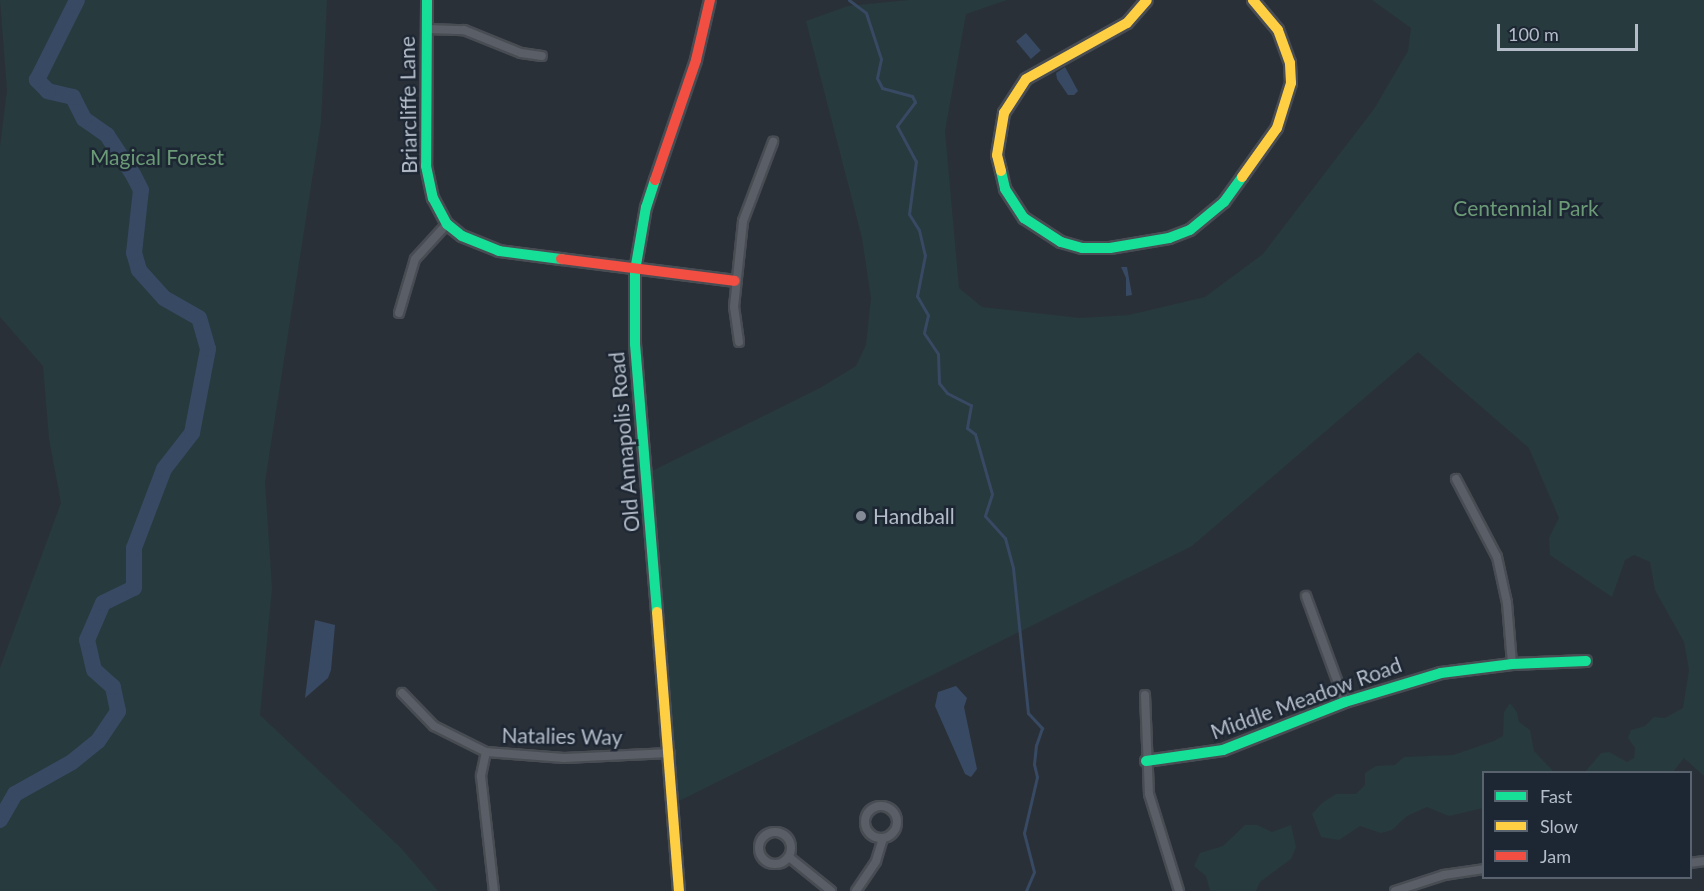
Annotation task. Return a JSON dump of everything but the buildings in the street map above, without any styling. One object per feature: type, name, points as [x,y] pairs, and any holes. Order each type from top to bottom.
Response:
[{"type":"street","name":"Briarcliffe Lane","points":[[427,0],[426,166],[433,198],[447,224],[462,236],[499,251],[635,271],[735,281]]},
{"type":"street","name":"Old Annapolis Road","points":[[679,891],[670,753],[635,344],[635,271],[646,207],[696,60],[710,0]]},
{"type":"street","points":[[1147,0],[1127,23],[1026,79],[1004,113],[997,155],[1005,189],[1024,218],[1061,242],[1082,248],[1110,248],[1169,238],[1190,230],[1224,202],[1277,128],[1291,83],[1290,63],[1278,30],[1253,0]]},
{"type":"street","points":[[427,29],[472,32],[521,53],[542,56]]},
{"type":"street","points":[[739,342],[735,281],[742,221],[773,142]]},
{"type":"street","points":[[399,313],[415,259],[447,224]]},
{"type":"street","points":[[1456,479],[1489,537],[1504,579],[1512,664]]},
{"type":"street","points":[[1306,596],[1345,702]]},
{"type":"street","name":"Middle Meadow Road","points":[[1146,761],[1223,750],[1345,702],[1441,673],[1512,664],[1586,661]]},
{"type":"street","name":"Natalies Way","points":[[402,693],[434,726],[486,752],[572,758],[670,753]]},
{"type":"street","points":[[1145,695],[1146,761],[1155,823],[1179,891]]},
{"type":"street","points":[[486,752],[481,776],[494,891]]},
{"type":"street","points":[[856,891],[878,858],[883,838],[896,827],[895,812],[883,806],[875,807],[866,816],[866,829],[883,838]]},
{"type":"street","points":[[775,832],[787,837],[791,849],[789,857],[780,864],[765,862],[759,850],[763,837],[775,832]]},
{"type":"street","points":[[789,857],[831,891]]},
{"type":"street","points":[[1395,891],[1444,875],[1482,869]]},
{"type":"green space","name":"Magical Forest","points":[[0,0],[327,0],[321,122],[265,482],[272,588],[260,715],[401,848],[438,891],[0,891],[0,668],[61,503],[49,439],[43,366],[0,317],[0,147],[7,90]]},
{"type":"green space","name":"Centennial Park","points":[[909,0],[1007,0],[966,14],[945,131],[959,288],[982,307],[1080,318],[1129,315],[1205,297],[1263,254],[1374,109],[1408,51],[1411,28],[1372,0],[1704,0],[1704,776],[1684,758],[1674,771],[1586,771],[1601,753],[1609,752],[1627,762],[1634,758],[1635,748],[1628,738],[1631,730],[1645,726],[1654,717],[1665,718],[1683,708],[1689,670],[1684,642],[1655,590],[1650,562],[1634,555],[1625,560],[1612,597],[1550,555],[1549,538],[1559,518],[1529,448],[1418,352],[1192,546],[679,801],[650,472],[820,388],[856,366],[866,345],[871,298],[862,238],[806,21],[848,6]]},
{"type":"green space","points":[[1510,703],[1517,712],[1519,722],[1530,730],[1534,751],[1553,771],[1482,771],[1482,808],[1449,816],[1427,807],[1407,816],[1392,830],[1381,833],[1360,826],[1339,840],[1321,837],[1312,814],[1322,803],[1336,794],[1356,794],[1365,785],[1365,773],[1376,766],[1395,765],[1404,757],[1453,755],[1494,741],[1503,736],[1504,712]]},
{"type":"green space","points":[[1245,825],[1257,825],[1272,832],[1291,825],[1296,847],[1291,859],[1260,882],[1256,891],[1210,891],[1206,876],[1194,866],[1200,853],[1223,846]]},
{"type":"water","points":[[1026,33],[1041,51],[1031,59],[1016,41]]},
{"type":"water","points":[[1065,67],[1078,91],[1074,95],[1068,95],[1057,79],[1056,73]]},
{"type":"water","points":[[1121,267],[1127,267],[1132,295],[1126,296],[1126,278]]},
{"type":"water","points":[[315,620],[335,625],[331,670],[328,678],[305,698]]},
{"type":"water","points":[[956,686],[967,698],[964,707],[977,769],[971,777],[965,774],[935,706],[938,692]]},
{"type":"waterway","points":[[0,820],[15,794],[72,762],[98,741],[118,711],[113,687],[94,670],[87,640],[103,603],[134,588],[134,548],[164,469],[192,433],[208,349],[199,318],[164,298],[139,270],[134,253],[141,190],[134,176],[107,135],[84,119],[73,97],[48,91],[37,80],[77,0]]},
{"type":"waterway","points":[[849,0],[866,13],[881,59],[877,78],[882,88],[912,96],[915,102],[897,126],[916,161],[909,214],[919,230],[925,255],[917,296],[928,315],[924,333],[938,354],[939,383],[947,393],[971,405],[967,428],[975,434],[992,494],[985,516],[1005,538],[1013,568],[1028,713],[1042,728],[1036,745],[1034,764],[1037,777],[1024,833],[1034,872],[1026,891]]},
{"type":"traffic: fast","points":[[427,0],[426,166],[433,198],[447,224],[462,236],[499,251],[561,259]]},
{"type":"traffic: fast","points":[[1001,171],[1005,189],[1024,218],[1061,242],[1082,248],[1110,248],[1169,238],[1190,230],[1224,202],[1242,177]]},
{"type":"traffic: fast","points":[[655,180],[646,207],[635,271],[635,344],[657,612]]},
{"type":"traffic: fast","points":[[1146,761],[1223,750],[1345,702],[1441,673],[1512,664],[1586,661]]},
{"type":"traffic: slow","points":[[1001,171],[997,155],[1004,113],[1026,79],[1127,23],[1147,0]]},
{"type":"traffic: slow","points":[[1242,177],[1277,128],[1291,83],[1290,63],[1278,30],[1253,0]]},
{"type":"traffic: slow","points":[[657,612],[679,891]]},
{"type":"traffic: jam","points":[[655,180],[696,60],[710,0]]},
{"type":"traffic: jam","points":[[561,259],[735,281]]},
{"type":"place","name":"Handball","points":[[861,516]]}]
